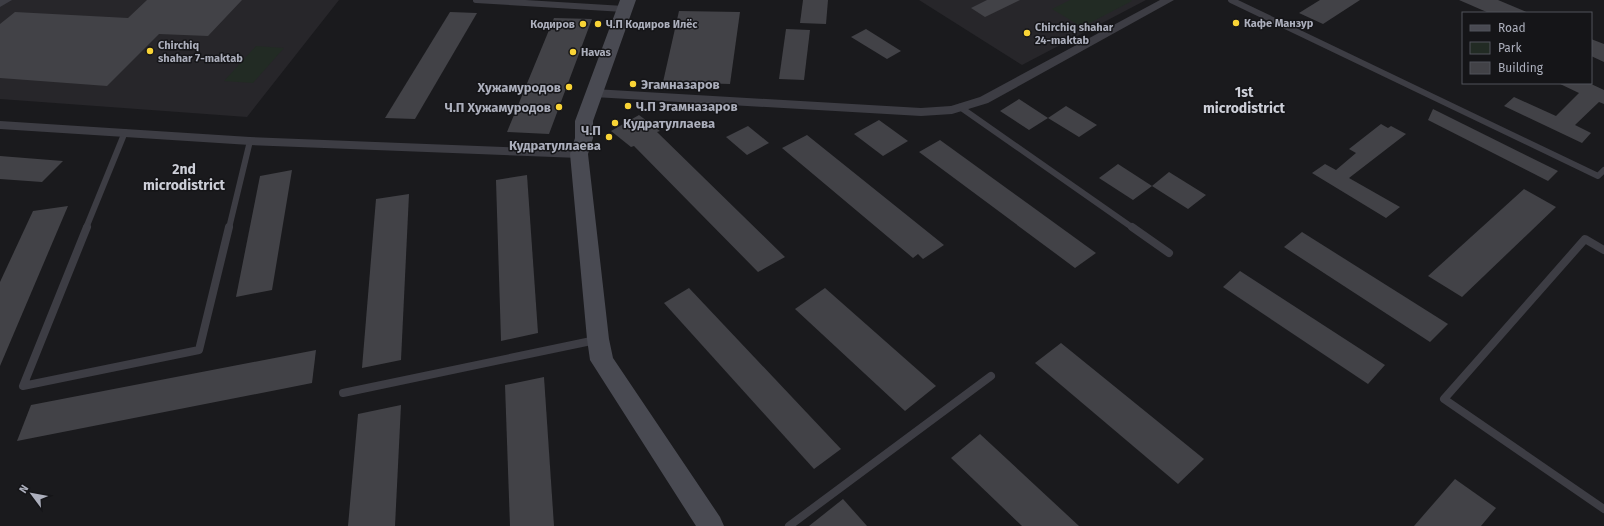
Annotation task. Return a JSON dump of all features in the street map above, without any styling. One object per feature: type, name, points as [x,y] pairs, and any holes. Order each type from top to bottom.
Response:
[{"type":"street","points":[[0,4],[6,0]]},
{"type":"street","points":[[594,93],[921,112],[952,110],[984,100],[1168,0]]},
{"type":"street","points":[[626,4],[584,122],[584,138],[579,154],[598,339],[602,360],[711,526]]},
{"type":"street","points":[[0,125],[250,141],[579,154]]},
{"type":"lane","points":[[476,0],[626,4]]},
{"type":"lane","points":[[1231,0],[1598,176],[1604,170]]},
{"type":"lane","points":[[960,107],[1169,253]]},
{"type":"lane","points":[[125,132],[23,386],[199,350],[250,141]]},
{"type":"lane","points":[[1604,250],[1584,239],[1444,399],[1604,509]]},
{"type":"lane","points":[[344,393],[598,339]]},
{"type":"lane","points":[[789,526],[991,376]]},
{"type":"shaded area","name":"Chirchiq shahar 7-maktab","points":[[3,0],[339,0],[247,117],[0,99],[0,2]]},
{"type":"shaded area","name":"Chirchiq shahar 24-maktab","points":[[919,0],[1146,0],[1022,65]]},
{"type":"green space","points":[[1070,0],[1132,1],[1082,27],[1052,9]]},
{"type":"green space","points":[[256,46],[284,48],[253,83],[224,81]]},
{"type":"building","points":[[147,0],[242,0],[208,36],[159,34],[107,86],[0,78],[0,24],[15,12],[128,18]]},
{"type":"building","points":[[803,0],[828,0],[826,24],[800,23]]},
{"type":"building","points":[[987,0],[1020,0],[985,17],[971,8]]},
{"type":"building","points":[[1320,0],[1360,0],[1323,24],[1299,13]]},
{"type":"building","points":[[1459,0],[1498,0],[1527,12],[1487,12]]},
{"type":"building","points":[[679,11],[740,12],[730,84],[663,82]]},
{"type":"building","points":[[450,12],[477,13],[415,119],[385,118]]},
{"type":"building","points":[[554,18],[592,19],[549,134],[507,132]]},
{"type":"building","points":[[786,29],[810,30],[804,80],[779,79]]},
{"type":"building","points":[[866,29],[901,51],[887,59],[851,37]]},
{"type":"building","points":[[1592,39],[1604,44],[1604,62],[1592,56]]},
{"type":"building","points":[[1560,84],[1591,84],[1604,90],[1604,104],[1599,102],[1575,125],[1591,133],[1582,143],[1504,106],[1514,97],[1556,116],[1579,93]]},
{"type":"building","points":[[1019,99],[1048,118],[1029,130],[1000,111]]},
{"type":"building","points":[[1066,106],[1097,125],[1079,137],[1048,118]]},
{"type":"building","points":[[1433,109],[1558,171],[1548,181],[1428,120]]},
{"type":"building","points":[[639,115],[660,131],[657,132],[785,257],[758,272],[634,146],[631,147],[611,131]]},
{"type":"building","points":[[879,120],[908,141],[883,156],[854,134]]},
{"type":"building","points":[[1381,124],[1388,128],[1391,126],[1406,134],[1349,178],[1400,207],[1386,218],[1312,173],[1325,164],[1336,170],[1356,153],[1349,149]]},
{"type":"building","points":[[748,126],[769,143],[747,155],[726,137]]},
{"type":"building","points":[[807,135],[944,245],[923,259],[918,254],[913,258],[782,148]]},
{"type":"building","points":[[940,140],[1096,253],[1075,268],[919,152]]},
{"type":"building","points":[[0,156],[63,161],[42,182],[0,179]]},
{"type":"building","points":[[1118,164],[1152,186],[1133,200],[1099,178]]},
{"type":"building","points":[[292,170],[272,290],[236,297],[260,176]]},
{"type":"building","points":[[1169,172],[1206,195],[1188,209],[1152,186]]},
{"type":"building","points":[[527,175],[538,333],[501,341],[496,180]]},
{"type":"building","points":[[1524,189],[1556,207],[1462,297],[1428,276]]},
{"type":"building","points":[[409,194],[401,360],[362,368],[376,199]]},
{"type":"building","points":[[68,206],[0,366],[0,282],[33,211]]},
{"type":"building","points":[[1302,232],[1448,324],[1430,342],[1284,247]]},
{"type":"building","points":[[1240,271],[1385,365],[1368,384],[1223,287]]},
{"type":"building","points":[[689,288],[841,449],[814,469],[664,303]]},
{"type":"building","points":[[825,288],[936,386],[905,411],[795,309]]},
{"type":"building","points":[[1061,343],[1204,459],[1178,484],[1035,363]]},
{"type":"building","points":[[316,350],[312,383],[17,441],[31,405]]},
{"type":"building","points":[[544,377],[554,526],[510,526],[505,385]]},
{"type":"building","points":[[401,405],[395,526],[348,526],[358,414]]},
{"type":"building","points":[[980,434],[1079,526],[1022,526],[951,458]]},
{"type":"building","points":[[1455,479],[1496,508],[1481,526],[1414,526]]},
{"type":"building","points":[[843,499],[867,526],[809,526]]},
{"type":"place","name":"Кафе Манзур","points":[[1236,23]]},
{"type":"place","name":"Кодиров","points":[[583,24]]},
{"type":"place","name":"Ч.П Кодиров Илёс","points":[[598,24]]},
{"type":"place","name":"Chirchiq shahar 24-maktab","points":[[1027,33]]},
{"type":"place","name":"Chirchiq shahar 7-maktab","points":[[150,51]]},
{"type":"place","name":"Havas","points":[[573,52]]},
{"type":"place","name":"Эгамназаров","points":[[633,84]]},
{"type":"place","name":"Хужамуродов","points":[[569,87]]},
{"type":"place","name":"Ч.П Эгамназаров","points":[[628,106]]},
{"type":"place","name":"Ч.П Хужамуродов","points":[[559,107]]},
{"type":"place","name":"Кудратуллаева","points":[[615,123]]},
{"type":"place","name":"Ч.П Кудратуллаева","points":[[609,137]]},
{"type":"district","name":"1st microdistrict","points":[[1244,100]]},
{"type":"district","name":"2nd microdistrict","points":[[184,178]]}]
